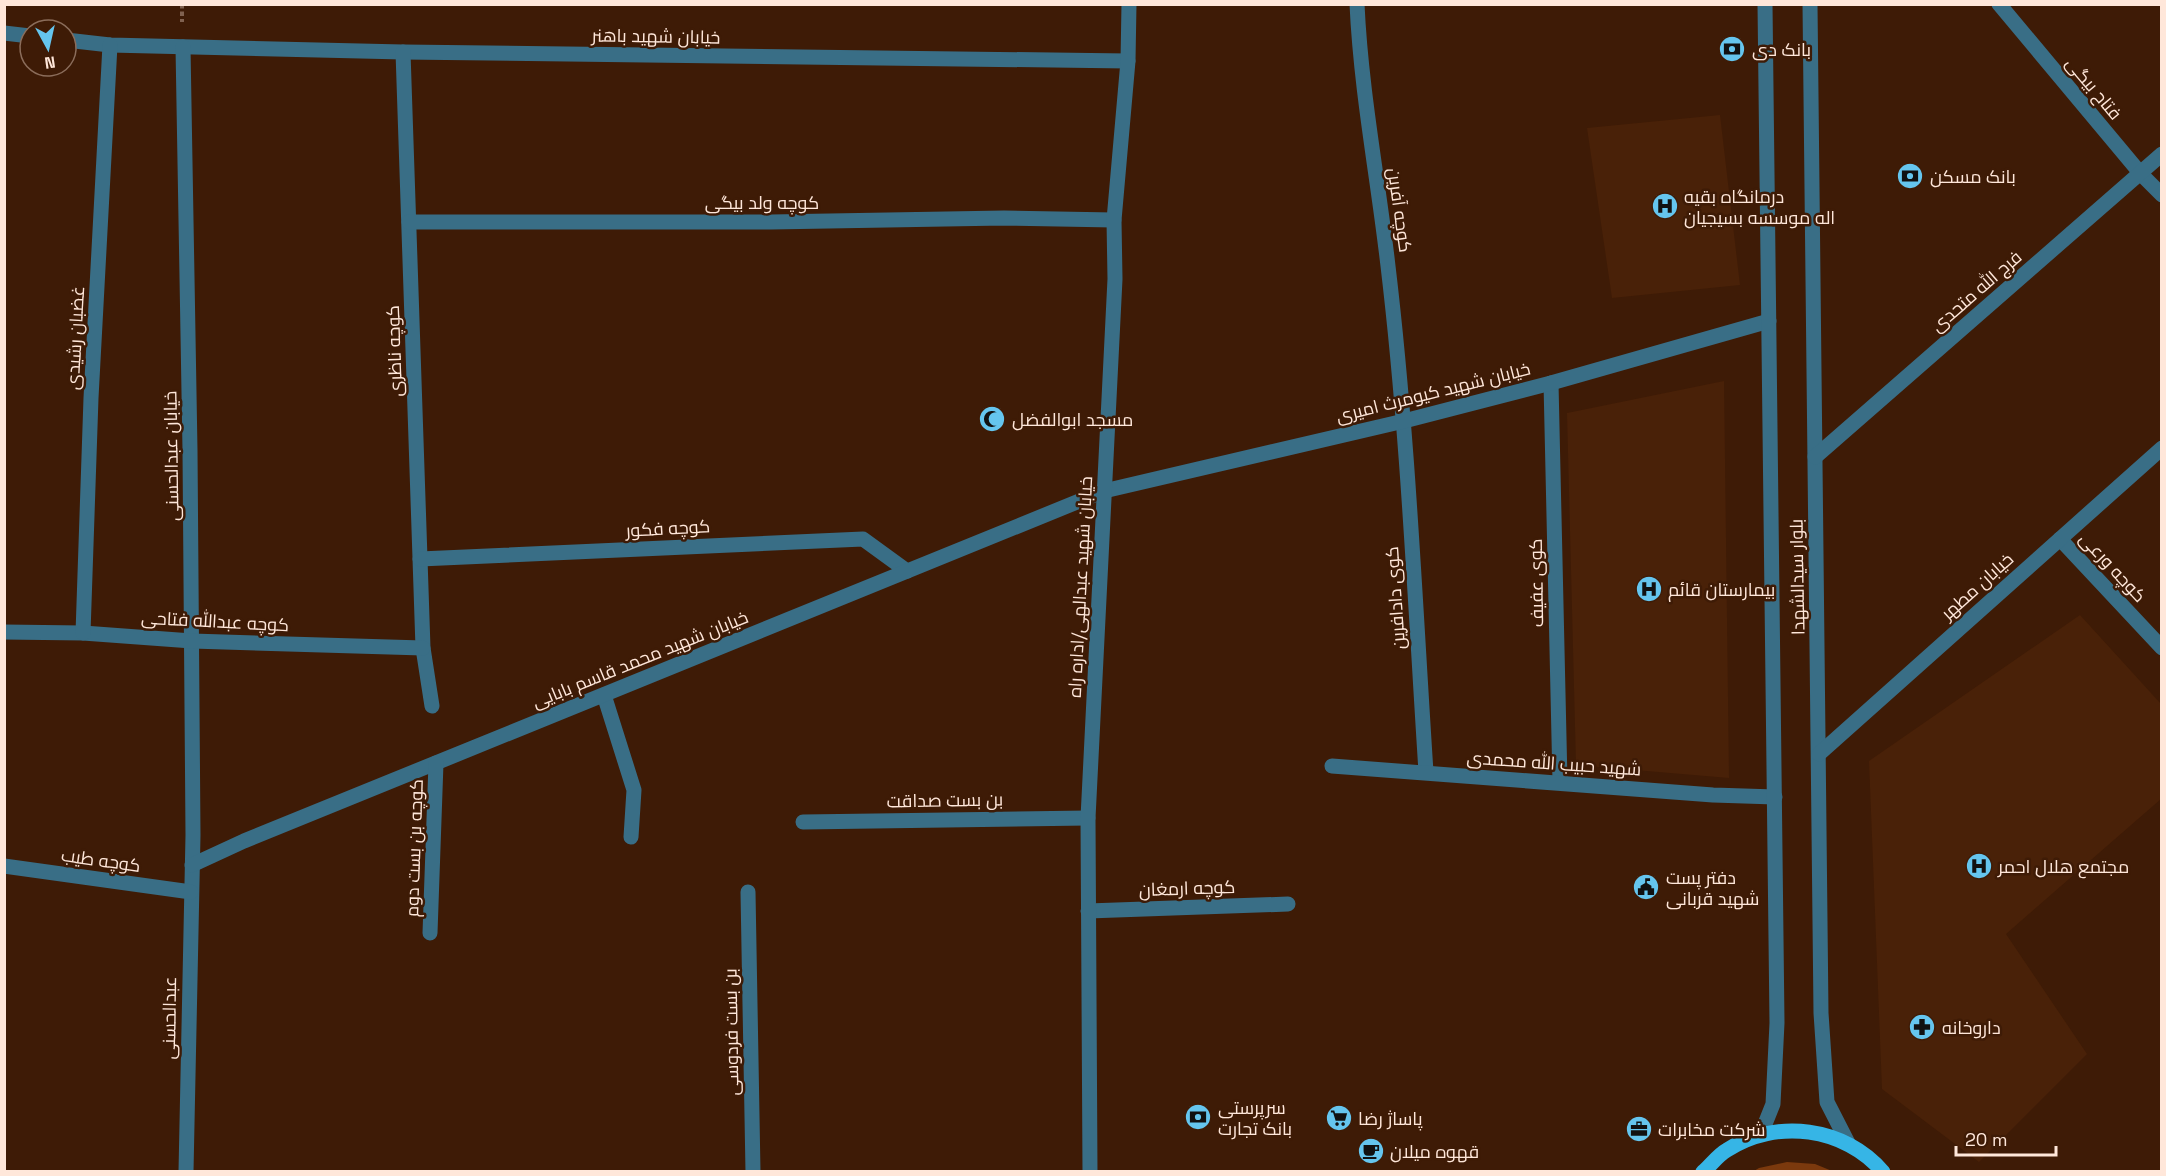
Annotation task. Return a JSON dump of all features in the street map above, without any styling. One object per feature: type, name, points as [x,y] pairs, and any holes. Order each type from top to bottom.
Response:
[{"type":"main road","points":[[1703,1172],[1727,1150],[1761,1134],[1791,1130],[1820,1133],[1848,1143],[1874,1161],[1883,1172]]},
{"type":"street","name":"خیابان شهید عبدالهی/اداره راه","points":[[1090,1172],[1088,818],[1115,279],[1114,220],[1128,61],[1129,4]]},
{"type":"street","name":"کوچه آفرین","points":[[1358,4],[1364,92],[1388,266],[1404,421]]},
{"type":"street","name":"بلوار سیدالشهدا","points":[[1761,1134],[1773,1104],[1777,1023],[1765,4]]},
{"type":"street","name":"بلوار سیدالشهدا","points":[[1810,4],[1821,1013],[1827,1102],[1848,1143]]},
{"type":"street","name":"فتاح بیگی","points":[[1999,4],[2141,174],[2162,195]]},
{"type":"street","name":"خیابان شهید باهنر","points":[[78,41],[110,45],[403,52],[1128,61]]},
{"type":"street","name":"غضبان رشیدی","points":[[83,633],[91,398],[110,45]]},
{"type":"street","name":"خیابان عبدالحسنی","points":[[183,47],[190,450],[192,865]]},
{"type":"street","name":"کوچه ناظری","points":[[403,52],[423,648],[432,706]]},
{"type":"street","name":"فرج الله متحدی","points":[[1815,457],[2162,154]]},
{"type":"street","name":"کوچه ولد بیگی","points":[[409,222],[771,222],[1004,218],[1114,220]]},
{"type":"street","name":"خیابان شهید کیومرث امیری","points":[[1104,491],[1404,421],[1551,383],[1769,321]]},
{"type":"street","name":"کوی عفیف","points":[[1551,383],[1560,782]]},
{"type":"street","name":"کوی دادافرین","points":[[1404,421],[1426,772]]},
{"type":"street","name":"خیابان مطهر","points":[[1819,754],[2162,448]]},
{"type":"street","name":"خیابان شهید محمد قاسم بابایی","points":[[192,865],[244,841],[1104,491]]},
{"type":"street","name":"کوچه ورعی","points":[[2060,538],[2162,648]]},
{"type":"street","name":"کوچه فکور","points":[[420,559],[863,539],[907,571]]},
{"type":"street","name":"کوچه عبدالله فتاحی","points":[[4,632],[83,633],[192,641],[423,648]]},
{"type":"street","points":[[604,695],[634,790],[631,837]]},
{"type":"street","name":"کوچه بن بست دوم","points":[[430,933],[436,763]]},
{"type":"street","name":"شهید حبیب‌ الله محمدی","points":[[1332,766],[1713,795],[1774,797]]},
{"type":"street","name":"بن بست صداقت","points":[[803,822],[1088,818]]},
{"type":"street","name":"عبدالحسنی","points":[[186,1172],[192,865]]},
{"type":"street","name":"کوچه طیب","points":[[4,866],[191,892]]},
{"type":"street","name":"بن بست فردوسی","points":[[748,892],[753,1172]]},
{"type":"street","name":"کوچه ارمغان","points":[[1088,911],[1288,904]]},
{"type":"shaded area","name":"درمانگاه بقیه اله موسسه بسیجیان","points":[[1720,115],[1740,285],[1612,298],[1587,128]]},
{"type":"shaded area","name":"بیمارستان قائم","points":[[1724,381],[1729,778],[1576,765],[1567,413]]},
{"type":"shaded area","name":"مجتمع هلال احمر","points":[[2080,615],[2161,704],[2161,799],[2006,934],[2087,1054],[1979,1162],[1882,1089],[1869,761]]},
{"type":"shaded area","points":[[1787,1162],[1815,1164],[1832,1171],[1754,1171]]},
{"type":"place","name":"بانک دی","points":[[1732,49]]},
{"type":"place","name":"بانک مسکن","points":[[1910,176]]},
{"type":"place","name":"درمانگاه بقیه اله موسسه بسیجیان","points":[[1665,206]]},
{"type":"place","name":"مسجد ابوالفضل","points":[[992,419]]},
{"type":"place","name":"بیمارستان قائم","points":[[1649,589]]},
{"type":"place","name":"مجتمع هلال احمر","points":[[1979,866]]},
{"type":"place","name":"دفتر پست شهید قربانی","points":[[1646,887]]},
{"type":"place","name":"داروخانه","points":[[1922,1027]]},
{"type":"place","name":"سرپرستی بانک تجارت","points":[[1198,1117]]},
{"type":"place","name":"پاساژ رضا","points":[[1339,1118]]},
{"type":"place","name":"شرکت مخابرات","points":[[1639,1129]]},
{"type":"place","name":"قهوه میلان","points":[[1371,1151]]}]
